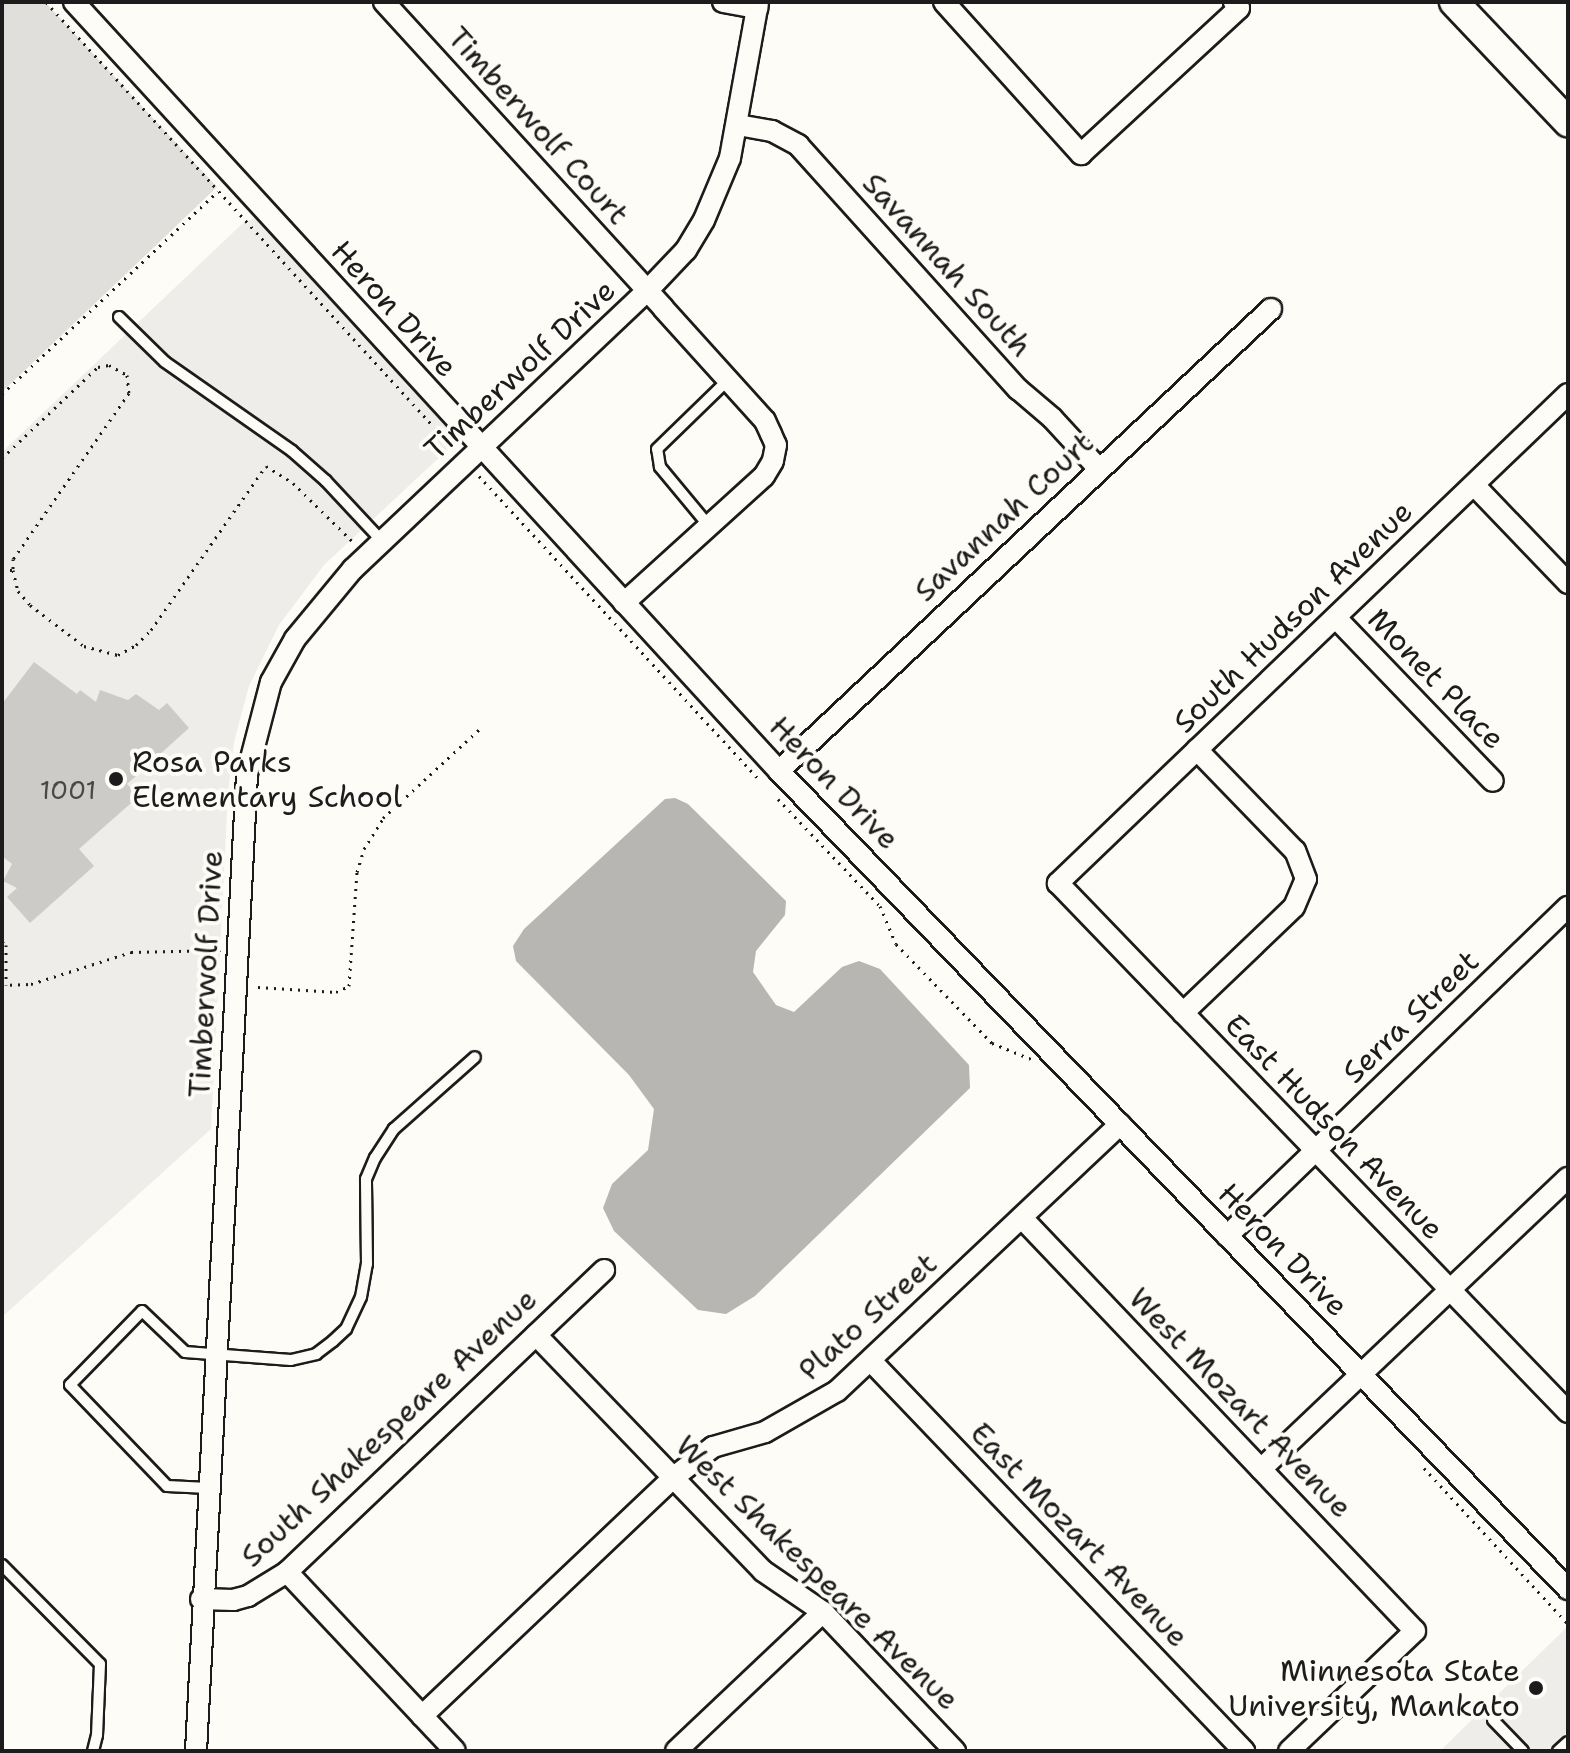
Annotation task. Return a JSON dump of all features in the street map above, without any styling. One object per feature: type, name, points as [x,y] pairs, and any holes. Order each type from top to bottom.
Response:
[{"type":"street","name":"Heron Drive","points":[[74,2],[624,603],[772,778],[1120,1124],[1568,1589]]},
{"type":"street","name":"Timberwolf Court","points":[[384,2],[765,421],[776,445],[773,461],[764,476],[709,526]]},
{"type":"street","points":[[723,2],[758,5]]},
{"type":"street","points":[[944,2],[1081,154],[1237,5]]},
{"type":"street","points":[[1454,2],[1568,122]]},
{"type":"street","name":"Timberwolf Drive","points":[[196,1751],[201,1599],[247,774],[271,682],[295,639],[321,604],[382,541],[647,291],[686,250],[704,220],[730,158],[758,5]]},
{"type":"street","name":"Savannah South","points":[[738,125],[772,131],[798,145],[1018,389],[1052,418],[1099,469]]},
{"type":"street","name":"Savannah Court","points":[[772,778],[1271,309]]},
{"type":"street","name":"South Hudson Avenue","points":[[1058,883],[1568,394]]},
{"type":"street","points":[[1474,485],[1568,583]]},
{"type":"street","points":[[624,603],[709,526]]},
{"type":"street","name":"Monet Place","points":[[1336,618],[1493,781]]},
{"type":"street","points":[[1183,1013],[1294,907],[1306,879],[1303,864],[1295,851],[1197,750]]},
{"type":"street","name":"East Hudson Avenue","points":[[1058,883],[1568,1412]]},
{"type":"street","name":"Serra Street","points":[[1227,1236],[1568,907]]},
{"type":"street","name":"Plato Street","points":[[422,1716],[674,1477],[713,1447],[765,1432],[811,1408],[871,1361],[1120,1124]]},
{"type":"street","points":[[1261,1469],[1568,1178]]},
{"type":"street","name":"West Mozart Avenue","points":[[1022,1218],[1415,1631],[1289,1751]]},
{"type":"street","name":"South Shakespeare Avenue","points":[[201,1599],[233,1600],[248,1596],[287,1572],[604,1270]]},
{"type":"street","name":"West Shakespeare Avenue","points":[[536,1335],[763,1571],[823,1612],[955,1751]]},
{"type":"street","name":"East Mozart Avenue","points":[[871,1361],[1244,1751]]},
{"type":"street","points":[[287,1572],[455,1751]]},
{"type":"street","points":[[676,1751],[823,1612]]},
{"type":"lane","points":[[119,317],[165,362],[292,451],[326,481],[382,541]]},
{"type":"lane","points":[[709,526],[660,467],[657,449],[728,380]]},
{"type":"lane","points":[[208,1488],[167,1486],[70,1385],[142,1311],[185,1352],[215,1357],[291,1360],[316,1354],[346,1329],[361,1297],[367,1264],[366,1179],[375,1158],[394,1129],[475,1057]]},
{"type":"lane","points":[[2,1565],[100,1664],[97,1735],[93,1751]]},
{"type":"lane","points":[[1493,1720],[1523,1751]]},
{"type":"lane","points":[[1558,1751],[1568,1742]]},
{"type":"path","points":[[46,2],[453,448]]},
{"type":"path","points":[[2,394],[218,191]]},
{"type":"path","points":[[2,458],[98,367],[121,368],[127,375],[129,393],[13,559],[18,591],[30,605],[84,646],[118,655],[136,645],[151,630],[266,466],[293,483],[352,541]]},
{"type":"path","points":[[481,479],[772,778]]},
{"type":"path","points":[[2,570],[13,570]]},
{"type":"path","points":[[258,987],[336,992],[349,986],[357,872],[364,849],[383,818],[481,728]]},
{"type":"path","points":[[775,796],[880,906],[896,944],[992,1043],[1037,1061]]},
{"type":"path","points":[[2,942],[6,945],[4,985],[31,984],[131,952],[222,950]]},
{"type":"path","points":[[1421,1465],[1568,1624]]},
{"type":"shaded area","points":[[2,2],[45,2],[217,187],[2,392]]},
{"type":"shaded area","name":"Rosa Parks Elementary School","points":[[258,217],[459,439],[324,565],[279,625],[249,686],[234,742],[228,794],[211,1129],[2,1317],[2,452],[243,223]]},
{"type":"shaded area","points":[[675,798],[688,804],[786,901],[785,915],[756,951],[753,972],[776,1005],[794,1012],[842,967],[859,961],[880,969],[969,1065],[970,1088],[755,1296],[726,1314],[698,1310],[614,1231],[603,1208],[612,1184],[648,1150],[654,1109],[629,1075],[516,961],[513,946],[524,929],[665,799]]},
{"type":"shaded area","name":"Minnesota State University, Mankato","points":[[1568,1626],[1568,1751],[1440,1751]]},
{"type":"building","points":[[34,662],[77,694],[80,690],[96,702],[100,690],[128,700],[136,694],[159,710],[167,703],[189,728],[127,784],[139,796],[79,849],[94,866],[30,923],[7,897],[17,888],[3,881],[12,864],[2,856],[2,704]]},
{"type":"place","name":"Rosa Parks Elementary School","points":[[116,779]]},
{"type":"place","name":"Minnesota State University, Mankato","points":[[1536,1688]]}]
